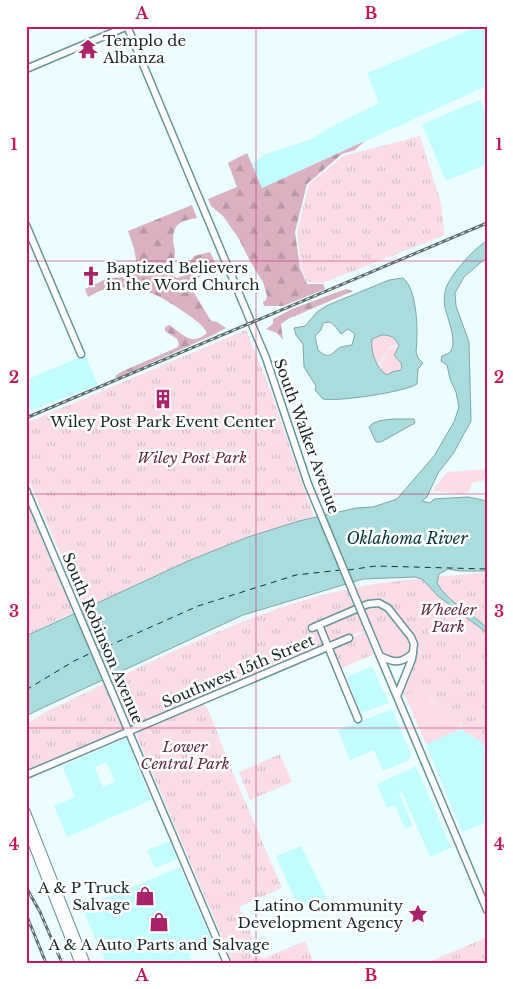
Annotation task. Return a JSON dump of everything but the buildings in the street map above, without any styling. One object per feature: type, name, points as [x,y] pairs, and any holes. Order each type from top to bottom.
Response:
[{"type":"main road","points":[[26,69],[127,26]]},
{"type":"main road","name":"South Walker Avenue","points":[[127,26],[266,358],[308,484],[487,910]]},
{"type":"main road","points":[[26,225],[81,354]]},
{"type":"main road","name":"South Robinson Avenue","points":[[26,490],[227,963]]},
{"type":"main road","name":"Southwest 15th Street","points":[[312,628],[368,604],[379,603],[388,608],[411,637],[414,644],[413,653]]},
{"type":"main road","points":[[319,625],[358,719]]},
{"type":"main road","name":"Southwest 15th Street","points":[[26,774],[349,638]]},
{"type":"main road","points":[[380,656],[398,662],[403,661],[413,653]]},
{"type":"main road","points":[[397,696],[413,653]]},
{"type":"main road","points":[[26,811],[86,963]]},
{"type":"main road","points":[[26,828],[79,963]]},
{"type":"shaded area","points":[[479,26],[487,26],[487,86],[262,188],[252,164],[265,154],[309,140],[379,103],[367,73]]},
{"type":"shaded area","points":[[480,100],[487,116],[487,164],[446,181],[422,124]]},
{"type":"shaded area","points":[[85,355],[98,385],[26,412],[26,380]]},
{"type":"shaded area","points":[[372,666],[389,703],[361,713],[347,677]]},
{"type":"shaded area","points":[[392,709],[411,754],[409,760],[383,771],[374,750],[350,760],[338,730]]},
{"type":"shaded area","points":[[461,729],[479,740],[487,748],[487,822],[462,832],[426,744]]},
{"type":"shaded area","points":[[124,739],[127,740],[151,800],[67,837],[54,806],[75,797],[62,766]],"holes":[[[106,762],[115,781],[103,787],[95,767]]]},
{"type":"shaded area","points":[[416,766],[451,848],[430,857],[402,792],[399,793],[413,826],[405,829],[395,805],[387,808],[377,784]]},
{"type":"shaded area","points":[[170,841],[177,859],[155,868],[147,850]]},
{"type":"shaded area","points":[[301,846],[327,899],[299,909],[276,856]]},
{"type":"shaded area","name":"A & A Auto Parts and Salvage","points":[[180,867],[213,944],[189,954],[192,963],[106,963],[82,908]]},
{"type":"green space","points":[[420,136],[441,203],[445,235],[323,283],[307,282],[301,267],[297,232],[309,184],[343,156]]},
{"type":"green space","points":[[365,141],[355,150],[342,154],[307,184],[295,232],[300,268],[307,284],[323,284],[325,289],[283,306],[264,306],[263,302],[267,296],[263,282],[239,239],[223,216],[211,206],[208,199],[237,187],[228,163],[247,153],[262,188]]},
{"type":"green space","points":[[192,205],[197,218],[180,223],[175,229],[173,276],[177,278],[183,276],[189,270],[189,263],[194,256],[210,252],[215,262],[190,286],[211,321],[217,322],[226,328],[117,378],[115,376],[121,372],[178,347],[177,339],[165,331],[165,327],[169,325],[191,339],[196,339],[207,333],[192,318],[164,299],[148,292],[120,287],[101,290],[88,297],[85,289],[108,278],[130,277],[137,266],[134,248],[128,231]]},
{"type":"green space","points":[[346,289],[353,291],[288,319],[281,324],[283,340],[277,333],[266,329],[273,324],[273,319],[292,309]]},
{"type":"green space","name":"Wiley Post Park","points":[[246,330],[270,389],[314,517],[248,537],[188,561],[84,609],[26,474],[26,423]]},
{"type":"green space","points":[[381,335],[391,336],[399,344],[390,347],[378,364],[372,352],[371,342],[372,338]]},
{"type":"green space","points":[[399,345],[396,359],[401,363],[402,368],[387,375],[382,372],[379,365],[389,349]]},
{"type":"green space","points":[[487,469],[487,480],[486,477],[482,481],[472,483],[469,492],[462,494],[435,491],[434,488],[447,472]]},
{"type":"green space","points":[[26,501],[70,604],[72,613],[26,636]]},
{"type":"green space","name":"Wheeler Park","points":[[487,572],[487,748],[479,740],[463,731],[460,721],[446,709],[443,702],[436,705],[423,688],[403,696],[416,652],[416,645],[412,632],[399,616],[26,772],[26,724],[47,711],[238,623],[317,596],[358,587]]},
{"type":"green space","points":[[393,618],[410,642],[410,652],[398,660],[385,655],[373,627]]},
{"type":"green space","points":[[365,632],[374,654],[340,669],[333,651],[334,645]]},
{"type":"green space","points":[[423,688],[435,705],[443,702],[446,709],[460,721],[461,729],[426,744],[405,695]]},
{"type":"green space","name":"Lower Central Park","points":[[202,703],[208,709],[282,888],[239,907],[262,959],[305,941],[314,963],[233,963],[137,737],[137,731]]},
{"type":"green space","points":[[280,754],[292,782],[250,800],[239,772]]},
{"type":"green space","points":[[487,937],[487,963],[426,963],[483,939]]},
{"type":"water","name":"Oklahoma River","points":[[487,241],[487,257],[464,277],[455,293],[456,306],[469,342],[471,421],[453,454],[438,473],[427,497],[422,501],[430,503],[434,499],[468,497],[487,501],[487,571],[448,569],[439,574],[437,583],[453,602],[487,628],[487,633],[438,596],[422,579],[415,577],[363,579],[243,615],[26,716],[26,636],[188,561],[248,537],[299,521],[356,508],[373,507],[397,499],[434,456],[454,422],[459,407],[456,392],[450,379],[447,365],[441,361],[442,356],[449,353],[452,349],[453,344],[452,331],[445,305],[445,292],[450,279],[462,264]]},
{"type":"water","points":[[403,278],[412,292],[417,323],[416,352],[418,358],[423,363],[418,369],[417,384],[371,396],[323,399],[315,390],[316,386],[304,367],[303,344],[296,335],[294,328],[305,326],[317,312],[326,306],[389,280]],"holes":[[[330,322],[341,334],[348,329],[355,334],[352,345],[340,347],[332,354],[325,355],[318,350],[315,336],[321,330],[323,323]],[[382,335],[393,338],[398,343],[399,346],[394,355],[401,363],[402,368],[387,375],[377,364],[372,348],[372,339]]]},
{"type":"water","points":[[414,419],[415,423],[381,442],[376,442],[369,427],[383,420]]},
{"type":"ferry route","points":[[348,570],[376,566],[487,569]]},
{"type":"ferry route","points":[[97,651],[198,606],[296,575],[341,570]]},
{"type":"ferry route","points":[[26,690],[91,653]]},
{"type":"railway","points":[[26,418],[487,223]]},
{"type":"railway","points":[[26,887],[40,912],[62,963]]},
{"type":"railway","points":[[26,914],[46,963]]},
{"type":"place","name":"Templo de Albanza","points":[[88,49]]},
{"type":"place","name":"Baptized Believers in the Word Church","points":[[91,276]]},
{"type":"place","name":"Wiley Post Park Event Center","points":[[163,399]]},
{"type":"place","name":"A & P Truck Salvage","points":[[145,896]]},
{"type":"place","name":"Latino Community Development Agency","points":[[418,914]]},
{"type":"place","name":"A & A Auto Parts and Salvage","points":[[159,922]]}]
